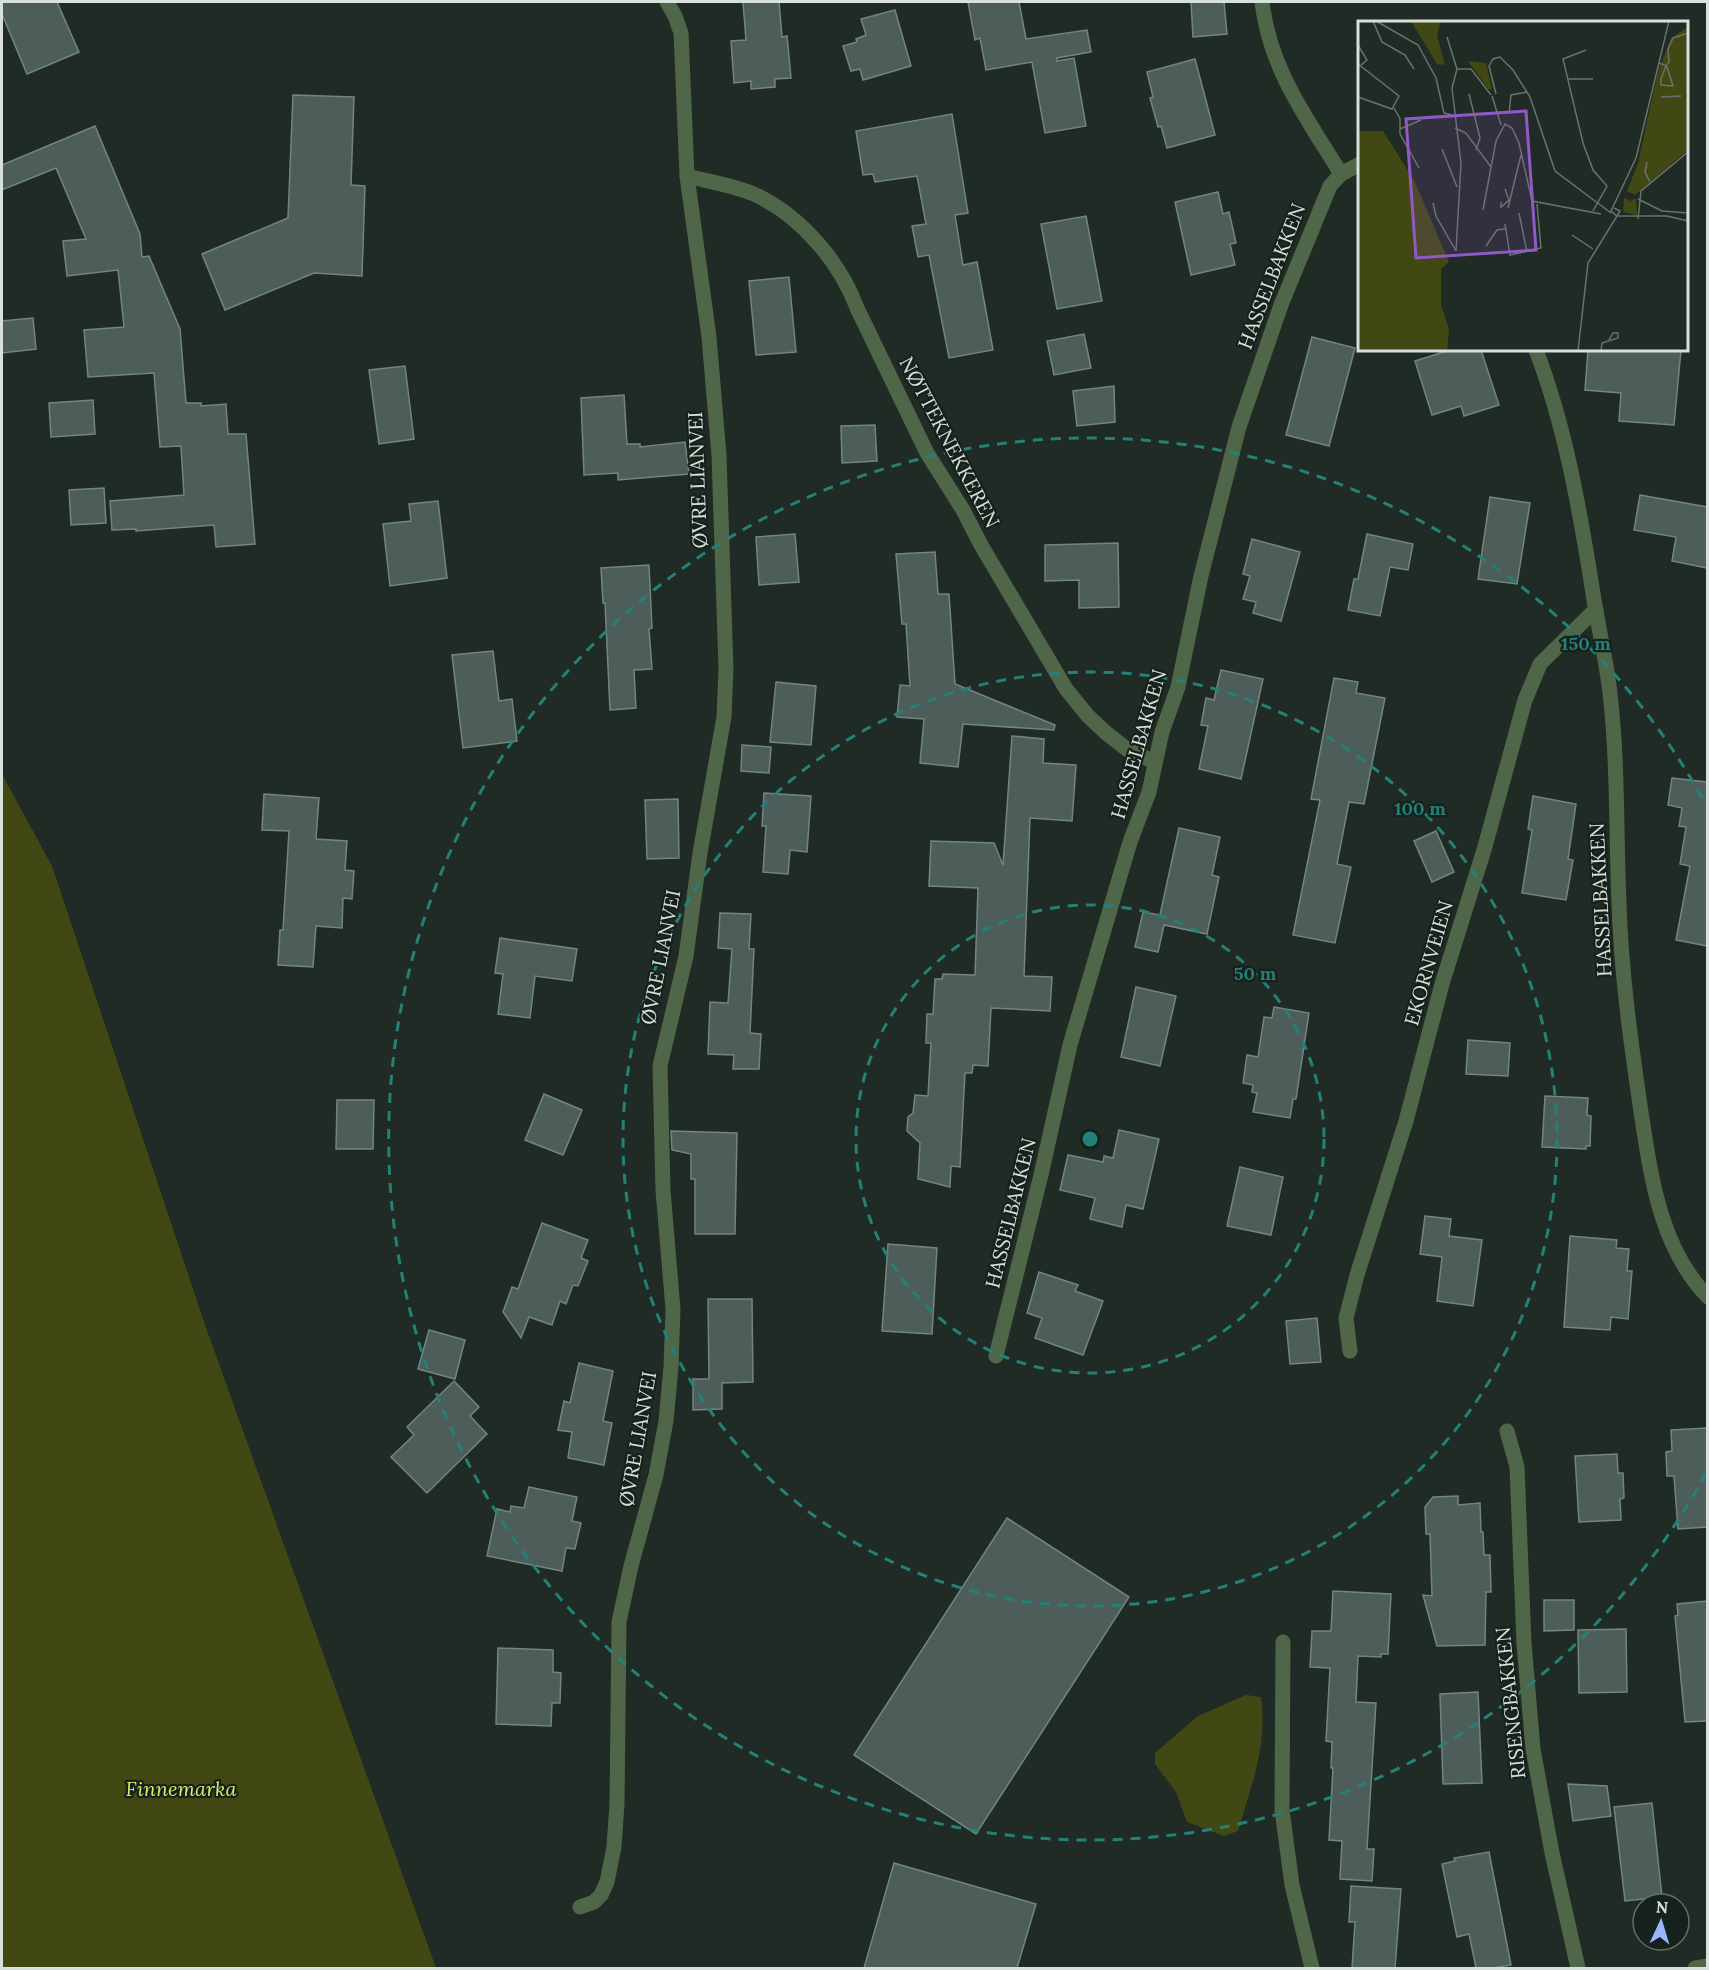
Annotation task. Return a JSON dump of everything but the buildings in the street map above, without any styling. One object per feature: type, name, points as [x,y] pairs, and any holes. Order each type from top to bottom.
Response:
[{"type":"street","name":"ØVRE LIANVEI","points":[[580,1907],[594,1902],[601,1894],[607,1882],[614,1847],[617,1804],[620,1619],[631,1566],[656,1475],[666,1421],[674,1309],[663,1190],[660,1066],[686,956],[700,853],[724,717],[726,669],[717,422],[709,337],[687,176],[681,33],[667,2]]},
{"type":"street","points":[[1262,2],[1275,55],[1289,89],[1341,174]]},
{"type":"street","name":"HASSELBAKKEN","points":[[996,1356],[1070,1045],[1130,842],[1149,792],[1162,732],[1178,687],[1206,555],[1249,395],[1320,207],[1330,186],[1341,174],[1358,165]]},
{"type":"street","name":"NØTTEKNEKKEREN","points":[[687,176],[757,195],[797,221],[828,256],[850,289],[927,453],[963,510],[981,545],[1066,688],[1088,716],[1105,732],[1128,750],[1155,762]]},
{"type":"street","name":"HASSELBAKKEN","points":[[1536,351],[1545,372],[1576,488],[1610,693],[1615,752],[1618,905],[1624,982],[1629,1034],[1649,1161],[1658,1203],[1670,1240],[1685,1270],[1707,1297]]},
{"type":"street","name":"EKORNVEIEN","points":[[1350,1351],[1346,1318],[1357,1275],[1407,1121],[1442,984],[1476,877],[1525,700],[1540,664],[1596,609]]},
{"type":"street","name":"RISENGBAKKEN","points":[[1508,1431],[1517,1467],[1524,1643],[1533,1749],[1552,1854],[1578,1968]]},
{"type":"street","points":[[1283,1642],[1282,1810],[1292,1885],[1312,1968]]},
{"type":"street","points":[[1695,1968],[1707,1966]]},
{"type":"green space","name":"Finnemarka","points":[[2,774],[52,866],[205,1325],[436,1968],[2,1968]]},
{"type":"green space","points":[[1246,1695],[1261,1697],[1263,1714],[1260,1748],[1253,1782],[1238,1831],[1224,1836],[1187,1822],[1176,1792],[1155,1764],[1155,1753],[1198,1716]]}]
